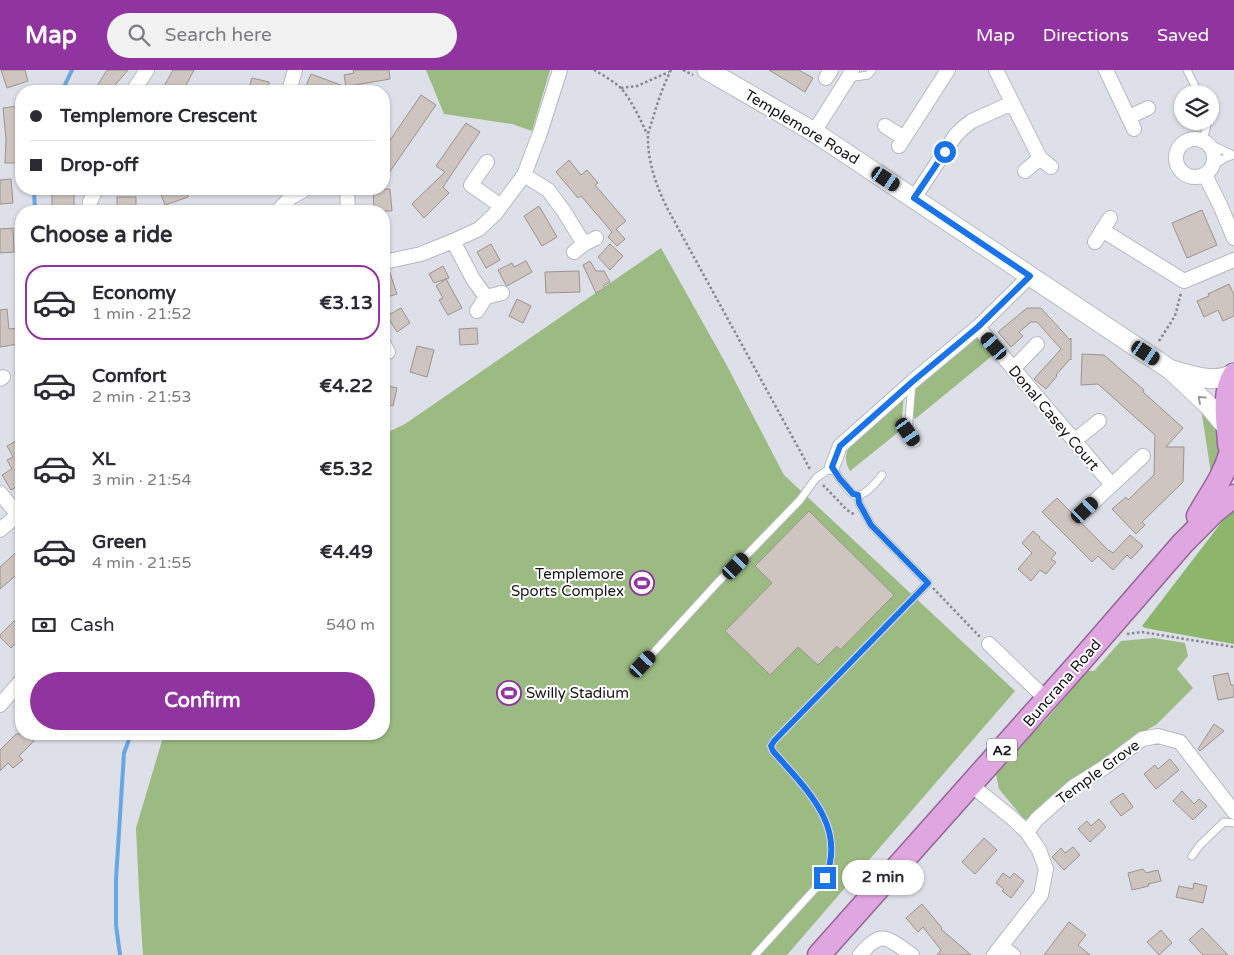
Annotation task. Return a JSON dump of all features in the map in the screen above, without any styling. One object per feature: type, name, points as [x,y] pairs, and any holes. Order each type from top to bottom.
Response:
[{"type":"highway","name":"A2","points":[[1231,446],[1227,399],[1234,374]]},
{"type":"highway","name":"Buncrana Road","points":[[1182,543],[1225,471],[1231,446]]},
{"type":"highway","name":"Buncrana Road","points":[[819,955],[1047,700],[1182,543],[1215,511],[1234,496]]},
{"type":"main road","name":"Templemore Road","points":[[707,70],[814,132],[1171,370],[1210,406],[1231,446]]},
{"type":"main road","name":"Templemore Road","points":[[1171,370],[1210,379],[1234,374]]},
{"type":"street","points":[[137,85],[147,70]]},
{"type":"street","points":[[390,261],[421,254],[453,241],[479,229],[495,214],[524,174],[540,133],[560,70]]},
{"type":"street","points":[[885,126],[902,142],[948,70]]},
{"type":"street","points":[[996,70],[1040,158],[1051,167]]},
{"type":"street","points":[[1106,70],[1132,123],[1148,108]]},
{"type":"street","points":[[289,85],[290,71]]},
{"type":"street","points":[[814,132],[850,74]]},
{"type":"street","points":[[914,198],[955,136],[964,127],[972,121],[1012,103]]},
{"type":"street","points":[[1197,138],[1206,142],[1212,148],[1215,160],[1209,170],[1199,177],[1186,175],[1177,166],[1176,152],[1179,146],[1190,139],[1197,138]]},
{"type":"street","points":[[1025,171],[1040,158]]},
{"type":"street","points":[[487,162],[471,185],[501,206]]},
{"type":"street","points":[[1209,170],[1220,205],[1234,238]]},
{"type":"street","points":[[524,174],[548,190],[585,245]]},
{"type":"street","points":[[1110,218],[1099,236],[1184,281],[1234,260]]},
{"type":"street","points":[[453,241],[473,279],[486,297]]},
{"type":"street","points":[[832,467],[840,446],[978,327],[1030,276]]},
{"type":"street","points":[[477,311],[486,297],[502,293]]},
{"type":"street","name":"Donal Casey Court","points":[[978,327],[1112,485]]},
{"type":"street","points":[[1013,369],[1037,344]]},
{"type":"street","points":[[1074,441],[1099,421]]},
{"type":"street","points":[[1085,510],[1143,456]]},
{"type":"street","points":[[0,493],[15,510]]},
{"type":"street","points":[[0,530],[15,517]]},
{"type":"street","points":[[989,644],[1047,700]]},
{"type":"street","points":[[0,705],[15,688]]},
{"type":"street","name":"Temple Grove","points":[[1027,832],[1037,819],[1073,787],[1105,767],[1142,739],[1158,736],[1180,742],[1234,812]]},
{"type":"street","points":[[971,785],[1027,832],[1038,850],[1046,870],[1040,895],[1026,916],[997,950],[1013,955]]},
{"type":"street","points":[[860,955],[871,943],[884,939],[892,941],[912,955]]},
{"type":"lane","points":[[850,74],[868,75],[872,70]]},
{"type":"lane","points":[[1187,70],[1194,85]]},
{"type":"lane","points":[[1207,130],[1206,142],[1234,155]]},
{"type":"lane","points":[[1209,170],[1225,158],[1234,155]]},
{"type":"lane","points":[[912,382],[908,432],[916,443]]},
{"type":"lane","points":[[643,664],[729,571],[800,500],[816,478],[832,467],[853,494],[858,495],[862,494],[882,475]]},
{"type":"lane","points":[[755,955],[825,878],[831,857],[832,843],[823,814],[815,800],[773,751],[771,746],[928,583],[871,525],[859,503],[858,495]]},
{"type":"lane","points":[[1192,856],[1200,845],[1224,822],[1234,823]]},
{"type":"path","points":[[594,70],[620,88],[640,118],[648,135],[650,161],[662,200],[806,464],[816,478],[847,510],[871,525]]},
{"type":"path","points":[[620,88],[637,86],[670,71]]},
{"type":"path","points":[[648,135],[670,71]]},
{"type":"path","points":[[1159,341],[1175,316],[1184,281]]},
{"type":"path","points":[[928,583],[989,644]]},
{"type":"path","points":[[1121,635],[1142,632],[1234,647]]},
{"type":"green space","points":[[426,70],[550,70],[532,131],[512,124],[444,114]]},
{"type":"green space","name":"Templemore Sports Complex","points":[[661,248],[726,364],[784,475],[1015,691],[787,955],[143,955],[136,828],[162,740],[390,740],[390,431],[405,424]]},
{"type":"green space","points":[[975,335],[992,356],[915,419],[913,417],[915,389]]},
{"type":"green space","points":[[904,394],[901,430],[850,471],[846,457],[851,443]]},
{"type":"green space","points":[[1201,408],[1215,428],[1219,452],[1212,480]]},
{"type":"green space","points":[[1234,506],[1234,644],[1142,626]]},
{"type":"green space","points":[[1154,638],[1185,643],[1188,656],[1177,669],[1193,688],[1157,724],[1028,819],[1024,819],[999,789],[996,774],[1021,742],[1045,721],[1067,695],[1083,671],[1094,671],[1121,641]]},
{"type":"building","points":[[1,70],[25,70],[28,81],[7,88]]},
{"type":"building","points":[[107,70],[128,70],[115,85],[98,85]]},
{"type":"building","points":[[173,70],[194,70],[186,85],[165,85]]},
{"type":"building","points":[[353,70],[389,70],[390,79],[357,85],[346,85],[344,75],[354,73]]},
{"type":"building","points":[[769,70],[799,70],[813,78],[805,92]]},
{"type":"building","points":[[311,74],[340,85],[306,85]]},
{"type":"building","points":[[252,78],[269,82],[268,85],[250,85]]},
{"type":"building","points":[[421,95],[436,105],[390,171],[390,140]]},
{"type":"building","points":[[15,106],[15,163],[5,163],[6,139],[3,108]]},
{"type":"building","points":[[466,123],[480,132],[443,187],[449,193],[424,218],[412,204],[445,172],[436,166]]},
{"type":"building","points":[[569,160],[581,175],[587,170],[598,183],[595,185],[626,221],[616,229],[625,239],[617,246],[608,237],[612,232],[581,196],[578,198],[556,172]]},
{"type":"building","points":[[11,179],[13,203],[0,204],[0,180]]},
{"type":"building","points":[[390,189],[392,211],[390,211],[390,205],[374,205],[373,195],[390,195]]},
{"type":"building","points":[[52,195],[74,195],[74,205],[52,205]]},
{"type":"building","points":[[161,195],[187,195],[188,197],[165,205]]},
{"type":"building","points":[[117,197],[136,197],[136,205],[117,205]]},
{"type":"building","points":[[539,206],[557,237],[542,246],[524,216]]},
{"type":"building","points":[[1202,210],[1217,245],[1187,258],[1172,223]]},
{"type":"building","points":[[13,228],[14,252],[0,253],[0,229]]},
{"type":"building","points":[[491,244],[500,260],[486,268],[477,252]]},
{"type":"building","points":[[610,244],[623,256],[610,270],[598,257]]},
{"type":"building","points":[[526,261],[532,272],[507,286],[498,270],[512,263],[514,267]]},
{"type":"building","points":[[590,261],[596,271],[604,271],[610,282],[603,286],[605,288],[596,293],[583,265]]},
{"type":"building","points":[[443,266],[449,278],[434,283],[429,274]]},
{"type":"building","points":[[579,271],[580,292],[546,293],[545,272]]},
{"type":"building","points":[[390,273],[397,294],[390,296]]},
{"type":"building","points":[[446,279],[462,308],[448,315],[439,300],[443,298],[436,286]]},
{"type":"building","points":[[1229,284],[1234,295],[1234,316],[1223,321],[1218,310],[1204,317],[1197,301]]},
{"type":"building","points":[[517,299],[531,306],[523,323],[509,316]]},
{"type":"building","points":[[401,308],[410,323],[397,332],[390,321],[390,314]]},
{"type":"building","points":[[1027,308],[1041,308],[1070,340],[1071,338],[1071,360],[1056,375],[1046,389],[1034,379],[1061,349],[1037,322],[1031,322],[1019,332],[1023,336],[1011,347],[998,332]]},
{"type":"building","points":[[7,309],[9,329],[15,328],[15,344],[0,347],[0,310]]},
{"type":"building","points":[[477,328],[478,344],[460,345],[459,329]]},
{"type":"building","points":[[417,346],[434,350],[427,377],[410,372]]},
{"type":"building","points":[[1082,354],[1104,355],[1183,428],[1166,447],[1184,447],[1183,482],[1142,522],[1145,525],[1136,534],[1112,509],[1126,497],[1128,500],[1154,475],[1155,435],[1098,384],[1081,385]]},
{"type":"building","points":[[390,386],[397,388],[393,406],[390,405]]},
{"type":"building","points":[[15,441],[15,488],[11,490],[2,475],[12,469],[7,460],[13,457],[7,446]]},
{"type":"building","points":[[1057,498],[1109,551],[1113,553],[1130,535],[1143,546],[1131,559],[1127,555],[1113,570],[1098,556],[1092,562],[1042,512]]},
{"type":"building","points":[[809,511],[894,595],[840,650],[837,646],[818,665],[798,647],[770,675],[725,631],[772,583],[755,566]]},
{"type":"building","points":[[1033,531],[1056,553],[1051,559],[1056,562],[1046,574],[1040,570],[1031,581],[1018,569],[1032,553],[1022,543]]},
{"type":"building","points":[[15,553],[15,576],[0,589],[0,567]]},
{"type":"building","points":[[14,621],[15,644],[11,648],[0,635]]},
{"type":"building","points":[[1228,673],[1231,685],[1234,685],[1234,697],[1218,700],[1213,676]]},
{"type":"building","points":[[1214,724],[1224,731],[1200,751],[1198,749]]},
{"type":"building","points":[[15,735],[15,740],[34,741],[19,756],[23,760],[13,768],[8,763],[0,771],[0,750]]},
{"type":"building","points":[[1170,759],[1179,770],[1156,789],[1144,774],[1155,765],[1158,769]]},
{"type":"building","points":[[1182,791],[1194,804],[1199,799],[1207,806],[1193,820],[1173,801]]},
{"type":"building","points":[[1123,793],[1133,807],[1121,816],[1110,802]]},
{"type":"building","points":[[1099,819],[1106,827],[1090,842],[1078,829],[1087,821],[1091,826]]},
{"type":"building","points":[[984,838],[997,850],[975,874],[962,862]]},
{"type":"building","points":[[1073,847],[1080,855],[1064,870],[1052,857],[1061,848],[1065,853]]},
{"type":"building","points":[[1143,869],[1146,873],[1158,870],[1161,881],[1132,890],[1128,873]]},
{"type":"building","points":[[1003,873],[1010,878],[1014,873],[1024,881],[1011,898],[996,883]]},
{"type":"building","points":[[1194,883],[1207,886],[1203,903],[1176,897],[1179,886],[1193,889]]},
{"type":"building","points":[[922,904],[941,929],[971,955],[937,955],[941,950],[923,927],[918,932],[906,918]]},
{"type":"building","points":[[1069,922],[1086,935],[1078,945],[1090,955],[1044,955]]},
{"type":"building","points":[[1202,928],[1228,955],[1203,955],[1189,940]]},
{"type":"building","points":[[1161,930],[1172,943],[1159,955],[1147,942]]},
{"type":"waterway","points":[[65,85],[72,70]]},
{"type":"waterway","points":[[34,195],[35,205]]},
{"type":"waterway","points":[[120,955],[116,925],[116,879],[124,753],[129,740]]},
{"type":"place","name":"Templemore Sports Complex","points":[[642,583]]},
{"type":"place","name":"Swilly Stadium","points":[[509,693]]},
{"type":"route","points":[[825,878],[829,869],[832,843],[823,814],[815,800],[773,751],[771,746],[928,583],[871,525],[859,503],[858,495],[853,494],[832,467],[840,446],[978,327],[1030,276],[914,198],[945,152]]}]
